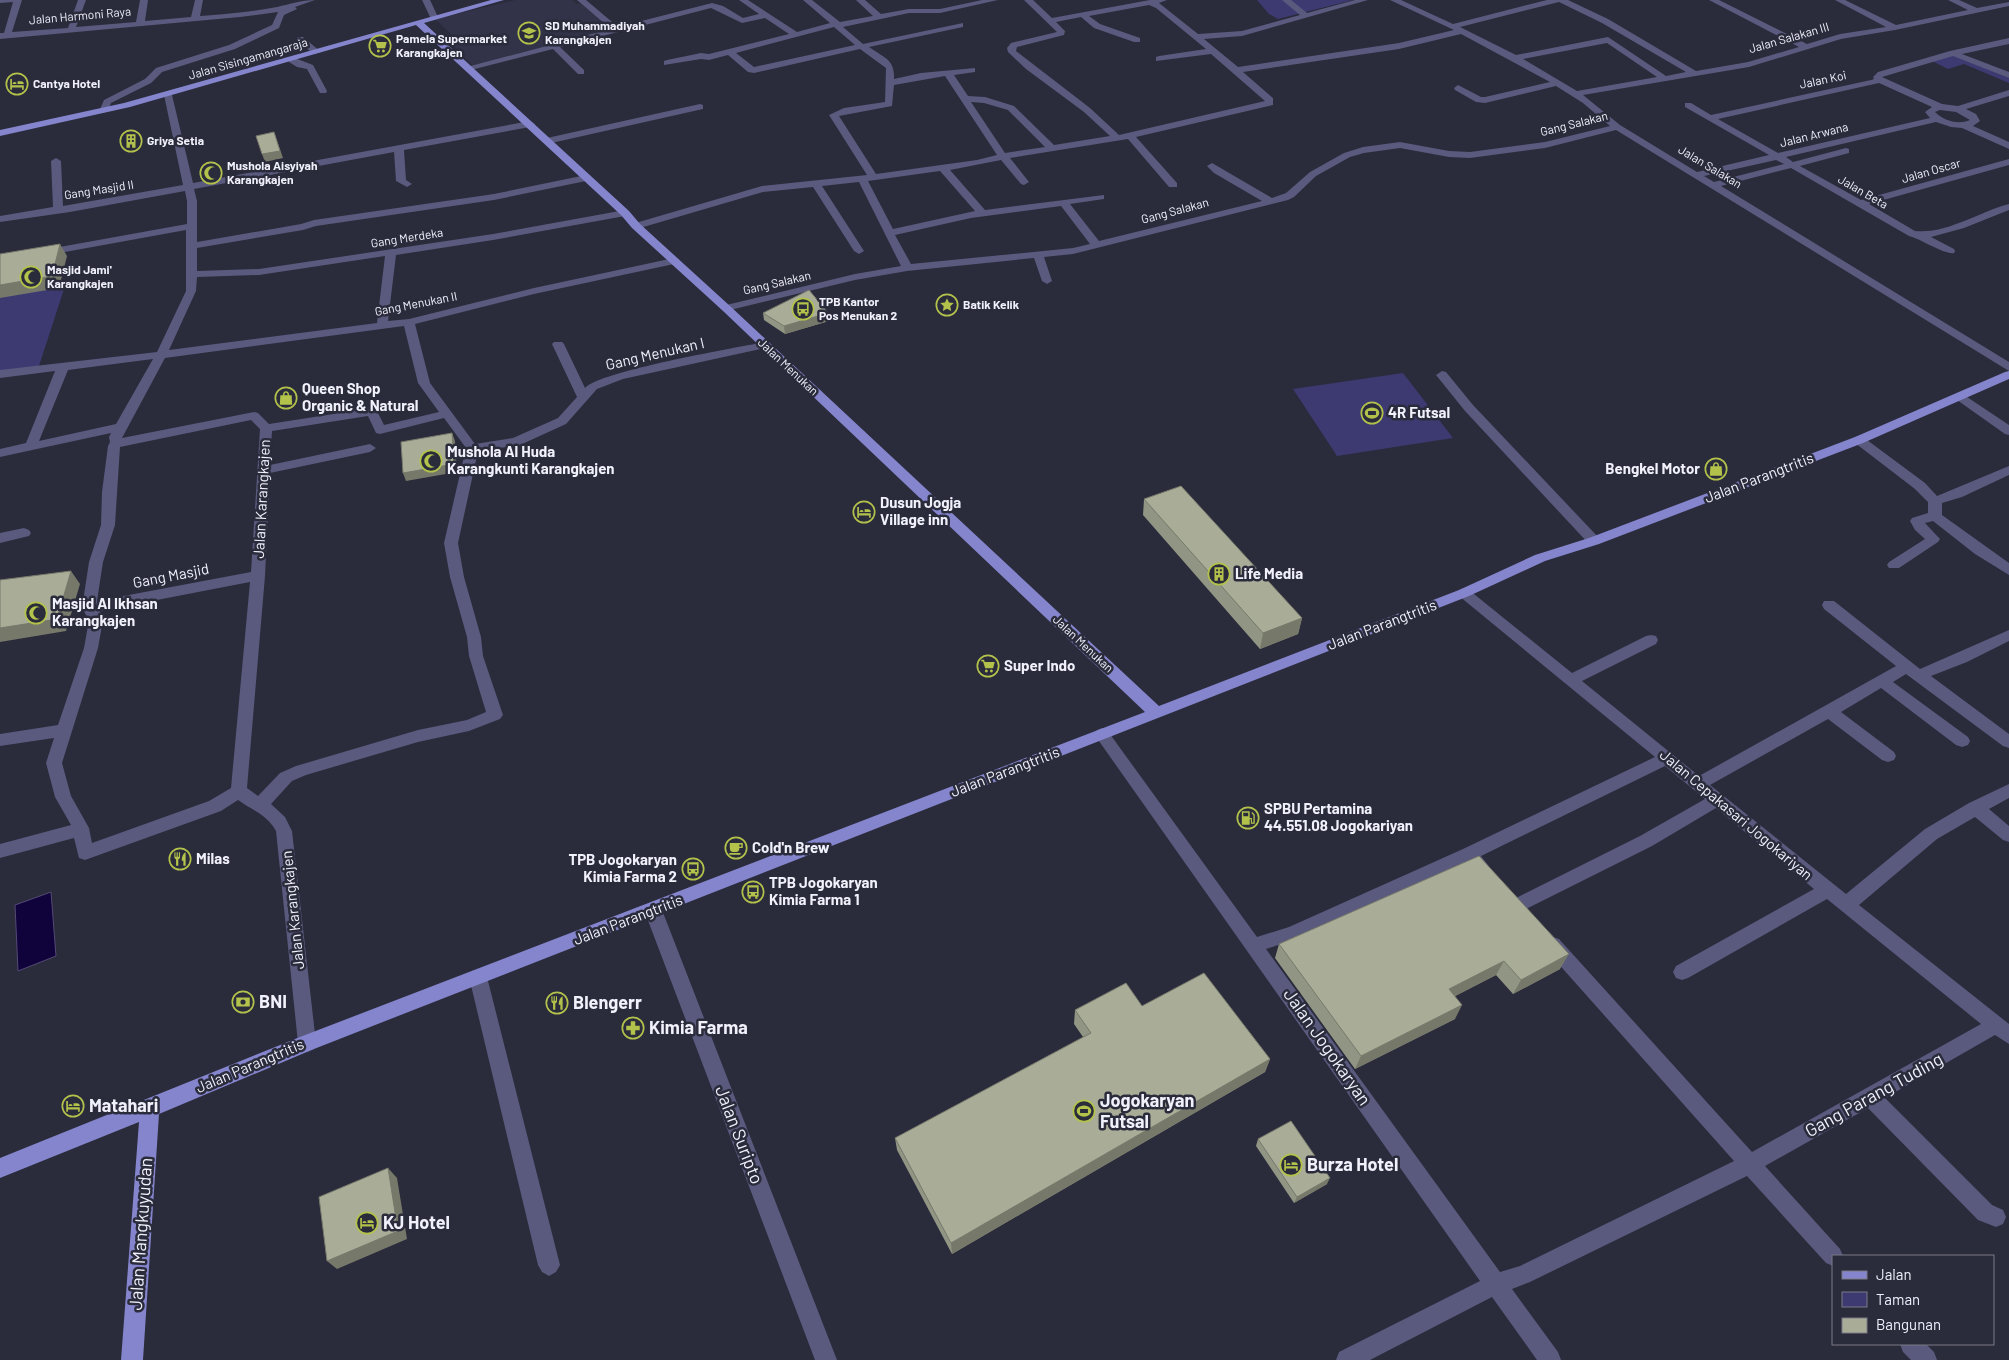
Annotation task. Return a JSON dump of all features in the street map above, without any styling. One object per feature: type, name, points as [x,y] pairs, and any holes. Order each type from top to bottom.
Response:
[{"type":"main road","name":"Jalan Sisingamangaraja","points":[[0,133],[168,95],[434,17],[500,0]]},
{"type":"main road","name":"Jalan Menukan","points":[[418,22],[530,124],[625,213],[636,226],[726,308],[1156,713]]},
{"type":"main road","name":"Jalan Parangtritis","points":[[0,1168],[307,1043],[1464,593],[1540,558],[1594,541],[1859,440],[2009,375]]},
{"type":"main road","name":"Jalan Mangkuyudan","points":[[132,1360],[150,1108]]},
{"type":"street","points":[[0,1],[12,0]]},
{"type":"street","points":[[4,36],[18,0]]},
{"type":"street","points":[[71,30],[82,0]]},
{"type":"street","points":[[140,24],[144,0]]},
{"type":"street","points":[[195,18],[199,0]]},
{"type":"street","name":"Jalan Harmoni Raya","points":[[4,36],[140,24],[256,9],[279,10],[309,0]]},
{"type":"street","points":[[106,109],[107,102],[148,81],[159,70],[232,47],[276,26],[281,13],[322,0]]},
{"type":"street","points":[[426,0],[434,17]]},
{"type":"street","points":[[581,0],[614,26],[615,30]]},
{"type":"street","points":[[742,0],[794,33]]},
{"type":"street","points":[[807,0],[838,24],[861,46],[888,64],[890,68],[889,104],[844,111],[834,116],[874,178]]},
{"type":"street","points":[[860,0],[879,18]]},
{"type":"street","points":[[667,63],[730,52],[794,33],[838,24],[909,11],[940,11],[994,0]]},
{"type":"street","points":[[1028,0],[1052,20],[1061,31],[1060,33],[1014,45],[1012,52],[1087,110],[1117,138]]},
{"type":"street","points":[[1052,20],[1163,0]]},
{"type":"street","points":[[1286,0],[1306,15]]},
{"type":"street","points":[[1196,37],[1239,33],[1364,0]]},
{"type":"street","name":"Jalan Salakan","points":[[1394,0],[1453,26],[1514,58],[1576,94],[1617,127],[2009,367]]},
{"type":"street","points":[[1453,26],[1556,0]]},
{"type":"street","points":[[1562,0],[1605,21],[1694,73]]},
{"type":"street","points":[[1839,0],[1895,28]]},
{"type":"street","points":[[1952,0],[1978,11]]},
{"type":"street","points":[[1707,8],[1717,2],[1806,47]]},
{"type":"street","points":[[636,226],[750,192],[774,187],[874,178],[977,163],[1004,156],[1130,136],[1271,102],[1213,50],[1159,6],[1151,3]]},
{"type":"street","name":"Jalan Salakan III","points":[[1576,94],[1749,64],[1840,37],[1895,28],[2009,4]]},
{"type":"street","points":[[467,68],[712,5],[742,21],[765,15]]},
{"type":"street","points":[[1082,14],[1098,26],[1136,40]]},
{"type":"street","points":[[730,52],[751,70],[960,25]]},
{"type":"street","points":[[1236,70],[1407,45],[1462,31]]},
{"type":"street","points":[[300,40],[317,52]]},
{"type":"street","points":[[1514,58],[1608,40],[1664,78]]},
{"type":"street","name":"Jalan Koi","points":[[1710,118],[1876,81],[1877,76],[1881,74],[1953,53],[2009,41]]},
{"type":"street","points":[[555,46],[581,72]]},
{"type":"street","points":[[1159,59],[1213,50]]},
{"type":"street","points":[[1953,53],[2009,75]]},
{"type":"street","points":[[292,60],[300,65],[310,67],[323,91]]},
{"type":"street","points":[[889,83],[972,70]]},
{"type":"street","points":[[948,73],[964,99],[1024,182]]},
{"type":"street","points":[[1876,81],[1936,108],[1958,109],[2009,93]]},
{"type":"street","points":[[1458,88],[1479,100],[1486,100],[1557,83]]},
{"type":"street","points":[[168,95],[192,201],[192,291],[161,355],[115,437],[117,443],[114,446],[109,492],[108,525],[96,562],[89,608],[94,613],[96,620],[91,648],[54,763],[63,797],[81,828],[85,854],[215,806],[239,791]]},
{"type":"street","points":[[964,99],[985,100],[1011,108],[1052,148]]},
{"type":"street","points":[[1936,108],[1931,110],[1931,114],[1949,123],[1968,121],[2009,102]]},
{"type":"street","points":[[1688,105],[1776,157]]},
{"type":"street","points":[[547,141],[700,107]]},
{"type":"street","points":[[1958,109],[1968,121],[2009,146]]},
{"type":"street","name":"Jalan Arwana","points":[[1697,175],[1937,118]]},
{"type":"street","points":[[1968,121],[2009,141]]},
{"type":"street","name":"Jalan Arwana","points":[[1714,185],[1949,123]]},
{"type":"street","name":"Gang Masjid II","points":[[56,161],[58,181],[57,206],[61,210],[70,210],[530,124]]},
{"type":"street","name":"Gang Salakan","points":[[726,308],[855,277],[907,268],[1066,252],[1096,245],[1287,196],[1313,174],[1347,155],[1363,150],[1400,146],[1449,154],[1470,155],[1545,145],[1617,127]]},
{"type":"street","points":[[1130,136],[1173,185]]},
{"type":"street","points":[[399,148],[401,181],[407,184]]},
{"type":"street","name":"Jalan Beta","points":[[1776,157],[1909,232],[1922,236],[1950,251]]},
{"type":"street","name":"Jalan Oscar","points":[[1860,204],[2009,162]]},
{"type":"street","points":[[1212,166],[1270,201]]},
{"type":"street","points":[[944,168],[982,213]]},
{"type":"street","points":[[192,246],[303,228],[314,223],[494,197],[586,178]]},
{"type":"street","points":[[862,179],[907,268]]},
{"type":"street","points":[[815,183],[859,252]]},
{"type":"street","points":[[889,233],[982,213],[1100,198]]},
{"type":"street","points":[[1063,202],[1096,245]]},
{"type":"street","points":[[1922,236],[1940,232],[2009,207]]},
{"type":"street","points":[[0,219],[61,210]]},
{"type":"street","name":"Gang Merdeka","points":[[191,274],[259,272],[391,253],[625,213]]},
{"type":"street","points":[[37,255],[192,226]]},
{"type":"street","points":[[382,325],[391,253]]},
{"type":"street","points":[[1038,255],[1047,282]]},
{"type":"street","name":"Gang Menukan II","points":[[0,374],[409,322],[534,291],[674,261]]},
{"type":"street","points":[[261,804],[286,777],[302,770],[418,736],[468,725],[494,715],[476,656],[474,637],[457,577],[451,543],[472,448],[424,383],[409,322]]},
{"type":"street","points":[[558,344],[583,397]]},
{"type":"street","name":"Gang Menukan I","points":[[472,448],[516,442],[562,421],[593,386],[620,376],[765,345]]},
{"type":"street","points":[[31,446],[63,367]]},
{"type":"street","points":[[1442,375],[1469,408],[1594,541]]},
{"type":"street","points":[[1961,397],[2009,431]]},
{"type":"street","points":[[266,428],[372,412],[380,430],[446,414]]},
{"type":"street","name":"Jalan Karangkajen","points":[[117,443],[254,416],[266,428],[258,576],[239,791],[245,797],[261,804],[278,819],[284,831],[307,1043]]},
{"type":"street","points":[[0,453],[120,427]]},
{"type":"street","points":[[1859,440],[1920,486],[1935,501],[1935,516],[1967,543],[2009,570]]},
{"type":"street","points":[[265,470],[370,448]]},
{"type":"street","points":[[1935,501],[1957,494],[2009,470]]},
{"type":"street","points":[[1894,565],[1932,541],[1933,539],[1920,527],[1918,521],[1935,516]]},
{"type":"street","points":[[0,538],[24,533]]},
{"type":"street","name":"Gang Masjid","points":[[89,608],[258,576]]},
{"type":"street","name":"Jalan Cepakasari Jogokariyan","points":[[1464,593],[1846,905],[2003,1030]]},
{"type":"street","points":[[1830,605],[1913,671],[2009,742]]},
{"type":"street","points":[[1698,784],[1882,681],[1962,658],[2009,634]]},
{"type":"street","points":[[1570,681],[1651,640]]},
{"type":"street","points":[[1882,681],[1962,740]]},
{"type":"street","points":[[1829,711],[1888,756]]},
{"type":"street","points":[[0,740],[65,730]]},
{"type":"street","name":"Jalan Jogokaryan","points":[[1102,734],[1255,945],[1550,1360]]},
{"type":"street","points":[[1255,945],[1293,933],[1469,854],[1668,758]]},
{"type":"street","points":[[1846,905],[1931,834],[2009,790]]},
{"type":"street","points":[[1507,895],[1652,838],[1717,800]]},
{"type":"street","points":[[1975,808],[2009,835]]},
{"type":"street","points":[[0,851],[64,835],[81,828]]},
{"type":"street","points":[[1469,854],[1529,920]]},
{"type":"street","points":[[1682,972],[1828,890]]},
{"type":"street","name":"Jalan Suripto","points":[[653,910],[826,1360]]},
{"type":"street","points":[[1542,934],[1832,1255]]},
{"type":"street","points":[[478,977],[549,1265]]},
{"type":"street","name":"Gang Parang Tuding","points":[[1347,1360],[1496,1284],[1523,1275],[1750,1164],[1872,1097],[2003,1030]]},
{"type":"street","points":[[1872,1097],[1985,1213],[1996,1217]]},
{"type":"street","points":[[1912,1345],[1926,1360]]},
{"type":"shaded area","name":"SD Muhammadiyah Karangkajen","points":[[515,0],[572,0],[577,4],[580,3],[613,29],[473,66],[444,37],[452,35],[435,19]]},
{"type":"shaded area","points":[[51,892],[56,956],[18,971],[15,905]]},
{"type":"green space","points":[[1257,0],[1353,0],[1278,19],[1269,14]]},
{"type":"green space","points":[[1954,55],[2009,78],[2009,83],[1964,64],[1948,69],[1932,61]]},
{"type":"green space","points":[[66,283],[38,369],[0,374],[0,292]]},
{"type":"green space","name":"4R Futsal","points":[[1403,373],[1453,438],[1337,456],[1293,389]]},
{"type":"building","points":[[274,132],[280,151],[262,154],[256,136]]},
{"type":"building","points":[[60,244],[52,276],[0,285],[0,254]]},
{"type":"building","name":"TPB Kantor Pos Menukan 2","points":[[809,290],[828,313],[784,326],[763,313]]},
{"type":"building","name":"Mushola Al Huda Karangkunti Karangkajen","points":[[452,433],[454,464],[403,473],[401,442]]},
{"type":"building","name":"Life Media","points":[[1181,486],[1302,618],[1263,633],[1144,499]]},
{"type":"building","name":"Masjid Al Ikhsan Karangkajen","points":[[71,571],[57,619],[0,628],[0,580]]},
{"type":"building","points":[[1479,856],[1569,954],[1521,980],[1504,961],[1449,989],[1462,1005],[1361,1056],[1279,944]]},
{"type":"building","name":"Jogokaryan Futsal","points":[[1204,973],[1270,1059],[951,1243],[895,1138],[1091,1033],[1075,1010],[1126,983],[1142,1006]]},
{"type":"building","name":"Burza Hotel","points":[[1291,1121],[1330,1178],[1297,1197],[1258,1139]]},
{"type":"building","name":"KJ Hotel","points":[[388,1168],[398,1231],[327,1261],[319,1197]]},
{"type":"place","name":"SD Muhammadiyah Karangkajen","points":[[529,33]]},
{"type":"place","name":"Pamela Supermarket Karangkajen","points":[[380,46]]},
{"type":"place","name":"Cantya Hotel","points":[[17,84]]},
{"type":"place","name":"Griya Setia","points":[[131,141]]},
{"type":"place","name":"Mushola Aisyiyah Karangkajen","points":[[211,173]]},
{"type":"place","name":"Masjid Jami' Karangkajen","points":[[31,277]]},
{"type":"place","name":"Batik Kelik","points":[[947,305]]},
{"type":"place","name":"TPB Kantor Pos Menukan 2","points":[[803,309]]},
{"type":"place","name":"Queen Shop Organic & Natural","points":[[286,398]]},
{"type":"place","name":"4R Futsal","points":[[1372,413]]},
{"type":"place","name":"Mushola Al Huda Karangkunti Karangkajen","points":[[431,461]]},
{"type":"place","name":"Bengkel Motor","points":[[1716,469]]},
{"type":"place","name":"Dusun Jogja Village inn","points":[[864,512]]},
{"type":"place","name":"Life Media","points":[[1219,574]]},
{"type":"place","name":"Masjid Al Ikhsan Karangkajen","points":[[36,613]]},
{"type":"place","name":"Super Indo","points":[[988,666]]},
{"type":"place","name":"SPBU Pertamina 44.551.08 Jogokariyan","points":[[1248,818]]},
{"type":"place","name":"Cold'n Brew","points":[[736,848]]},
{"type":"place","name":"Milas","points":[[180,859]]},
{"type":"place","name":"TPB Jogokaryan Kimia Farma 2","points":[[693,869]]},
{"type":"place","name":"TPB Jogokaryan Kimia Farma 1","points":[[753,892]]},
{"type":"place","name":"BNI","points":[[243,1002]]},
{"type":"place","name":"Blengerr","points":[[557,1003]]},
{"type":"place","name":"Kimia Farma","points":[[633,1028]]},
{"type":"place","name":"Matahari","points":[[73,1106]]},
{"type":"place","name":"Jogokaryan Futsal","points":[[1084,1111]]},
{"type":"place","name":"Burza Hotel","points":[[1291,1165]]},
{"type":"place","name":"KJ Hotel","points":[[367,1223]]}]
